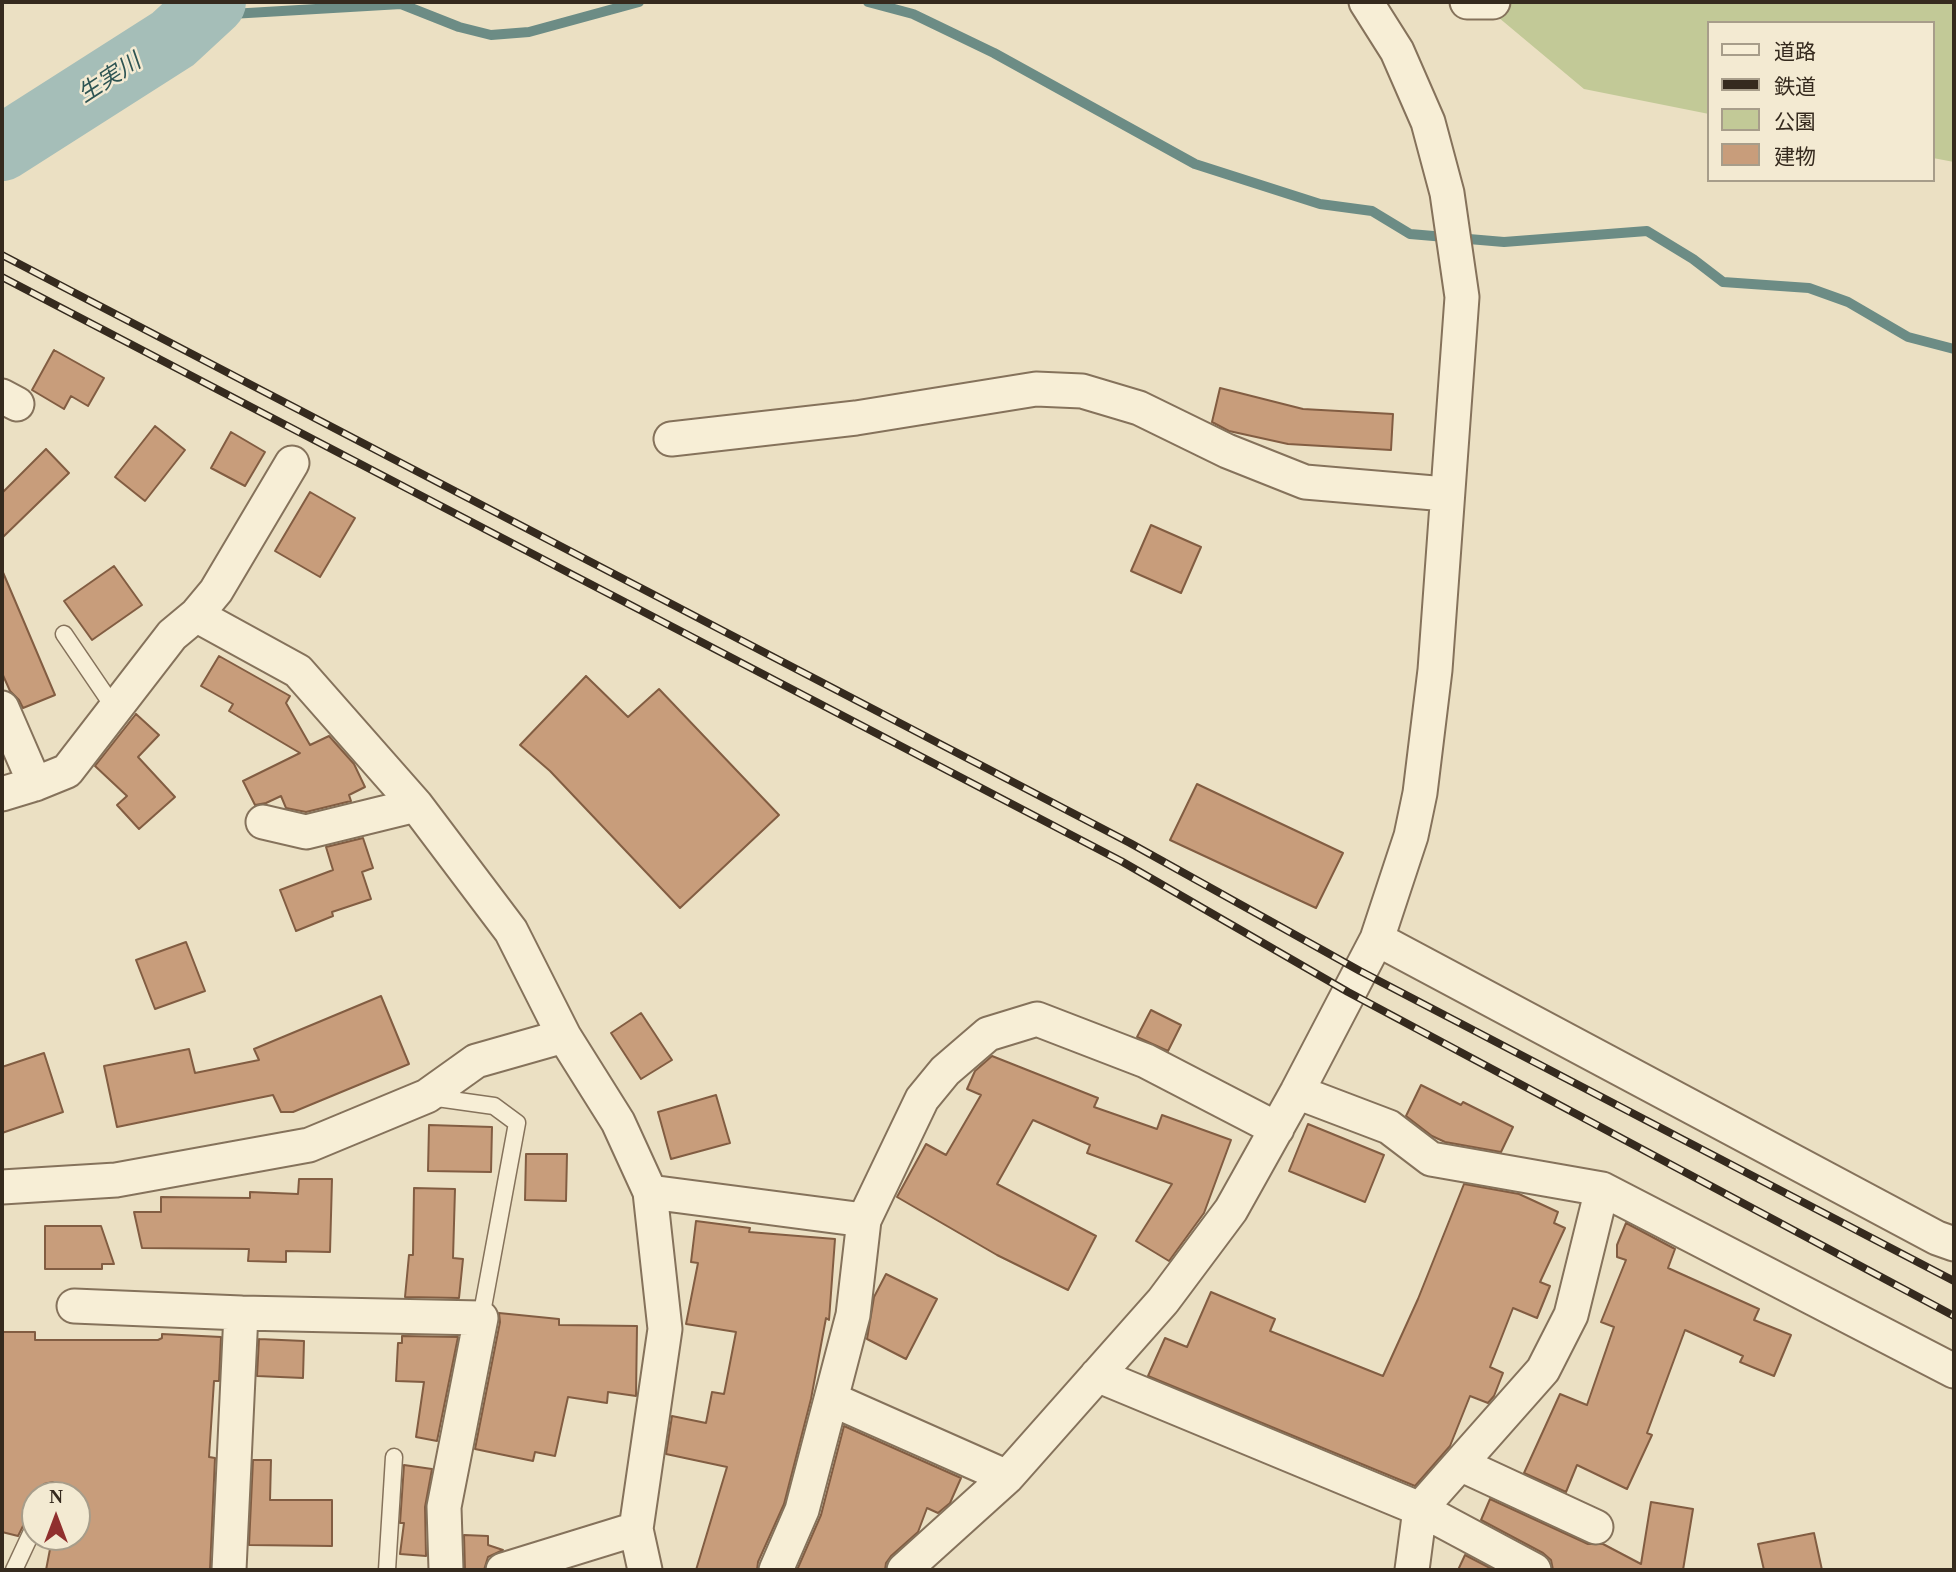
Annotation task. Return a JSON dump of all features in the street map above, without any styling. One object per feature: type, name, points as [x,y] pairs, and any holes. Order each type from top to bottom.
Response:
[{"type":"street","points":[[904,1570],[1007,1477],[1163,1301],[1231,1210],[1297,1092],[1377,939],[1411,836],[1420,793],[1435,670],[1462,297],[1447,193],[1428,122],[1397,51],[1366,2]]},
{"type":"street","points":[[1467,2],[1493,2]]},
{"type":"street","points":[[671,439],[856,418],[1037,389],[1082,391],[1139,408],[1227,452],[1305,482],[1446,494]]},
{"type":"street","points":[[2,794],[67,771],[172,635],[196,615],[216,591],[292,463]]},
{"type":"street","points":[[196,615],[298,671],[416,805],[511,931],[564,1036],[618,1122],[650,1192],[665,1329],[636,1528],[645,1570]]},
{"type":"street","points":[[2,708],[35,784]]},
{"type":"street","points":[[263,822],[306,832],[416,805]]},
{"type":"street","points":[[1377,939],[1913,1225],[1954,1244]]},
{"type":"street","points":[[776,1570],[802,1510],[853,1315],[864,1220],[922,1099],[945,1071],[988,1034],[1037,1018],[1146,1061],[1277,1129]]},
{"type":"street","points":[[2,1187],[116,1180],[309,1145],[428,1096],[475,1061],[564,1036]]},
{"type":"street","points":[[1297,1092],[1389,1127],[1431,1160],[1602,1189],[1954,1371]]},
{"type":"street","points":[[1412,1570],[1420,1509],[1543,1370],[1566,1326],[1602,1189]]},
{"type":"street","points":[[650,1192],[864,1220]]},
{"type":"street","points":[[74,1306],[481,1318],[444,1507],[446,1570]]},
{"type":"street","points":[[229,1570],[241,1313]]},
{"type":"street","points":[[1097,1375],[1420,1509],[1534,1570]]},
{"type":"street","points":[[831,1399],[1007,1477]]},
{"type":"street","points":[[1460,1464],[1596,1527]]},
{"type":"street","points":[[503,1570],[636,1528]]},
{"type":"lane","points":[[64,634],[115,709]]},
{"type":"lane","points":[[428,1096],[494,1105],[517,1123],[481,1318]]},
{"type":"lane","points":[[387,1570],[394,1457]]},
{"type":"lane","points":[[14,1570],[23,1551]]},
{"type":"green space","points":[[1480,2],[1954,2],[1954,162],[1935,158],[1935,21],[1708,21],[1708,114],[1584,89]]},
{"type":"building","points":[[54,350],[104,378],[88,406],[71,396],[64,409],[32,390]]},
{"type":"building","points":[[1220,388],[1303,409],[1393,414],[1391,450],[1288,444],[1229,431],[1212,422]]},
{"type":"building","points":[[155,426],[185,450],[145,501],[115,477]]},
{"type":"building","points":[[231,432],[265,452],[245,486],[211,468]]},
{"type":"building","points":[[46,449],[69,473],[2,538],[2,493]]},
{"type":"building","points":[[310,492],[355,518],[320,577],[275,551]]},
{"type":"building","points":[[1151,525],[1201,547],[1181,593],[1131,571]]},
{"type":"building","points":[[114,566],[142,605],[92,640],[64,601]]},
{"type":"building","points":[[2,570],[55,695],[23,708],[10,691],[2,673]]},
{"type":"building","points":[[219,656],[290,696],[286,703],[310,745],[329,736],[354,764],[365,787],[349,795],[351,801],[306,812],[286,808],[281,796],[255,805],[243,781],[300,753],[229,711],[233,704],[201,686]]},
{"type":"building","points":[[586,676],[628,717],[659,689],[779,815],[680,908],[550,771],[520,745]]},
{"type":"building","points":[[136,714],[159,735],[138,757],[175,797],[139,829],[117,805],[127,796],[95,766]]},
{"type":"building","points":[[1197,784],[1343,853],[1316,908],[1170,840]]},
{"type":"building","points":[[363,838],[373,868],[362,872],[371,899],[332,912],[333,916],[296,931],[280,890],[333,870],[326,847]]},
{"type":"building","points":[[186,942],[205,991],[155,1009],[136,960]]},
{"type":"building","points":[[381,996],[409,1064],[293,1112],[281,1112],[273,1095],[117,1127],[104,1066],[189,1049],[195,1073],[259,1060],[254,1049]]},
{"type":"building","points":[[1151,1010],[1181,1025],[1168,1051],[1137,1037]]},
{"type":"building","points":[[641,1013],[672,1060],[641,1079],[611,1033]]},
{"type":"building","points":[[44,1053],[63,1112],[2,1133],[2,1067]]},
{"type":"building","points":[[992,1056],[1098,1098],[1094,1107],[1157,1129],[1162,1115],[1231,1140],[1204,1213],[1169,1261],[1136,1241],[1172,1184],[1087,1153],[1090,1145],[1033,1120],[997,1184],[1096,1236],[1068,1290],[997,1255],[897,1197],[926,1144],[946,1155],[981,1095],[967,1089],[975,1071]]},
{"type":"building","points":[[1421,1085],[1513,1127],[1501,1152],[1445,1142],[1432,1136],[1406,1116]]},
{"type":"building","points":[[716,1095],[730,1143],[671,1159],[658,1112]]},
{"type":"building","points":[[1308,1124],[1384,1155],[1365,1202],[1289,1171]]},
{"type":"building","points":[[429,1125],[492,1127],[491,1172],[428,1171]]},
{"type":"building","points":[[526,1154],[567,1154],[566,1201],[525,1200]]},
{"type":"building","points":[[299,1179],[332,1179],[330,1252],[286,1251],[286,1262],[248,1261],[249,1249],[142,1248],[134,1212],[161,1212],[161,1197],[250,1198],[250,1192],[298,1194]]},
{"type":"building","points":[[1464,1184],[1519,1194],[1558,1212],[1554,1223],[1565,1228],[1540,1282],[1550,1286],[1537,1318],[1513,1308],[1490,1367],[1503,1373],[1494,1396],[1488,1403],[1470,1396],[1450,1446],[1415,1486],[1148,1376],[1165,1338],[1187,1347],[1211,1292],[1275,1319],[1270,1331],[1383,1376],[1418,1299]]},
{"type":"building","points":[[414,1188],[455,1189],[453,1258],[463,1259],[459,1298],[405,1297],[409,1255],[413,1255]]},
{"type":"building","points":[[696,1221],[750,1228],[749,1232],[835,1239],[829,1320],[826,1318],[811,1399],[784,1504],[758,1562],[757,1570],[696,1570],[727,1467],[666,1454],[672,1416],[706,1423],[712,1392],[724,1394],[736,1332],[686,1324],[698,1263],[691,1262]]},
{"type":"building","points":[[1626,1223],[1675,1249],[1668,1268],[1759,1309],[1754,1320],[1791,1335],[1774,1376],[1740,1362],[1743,1356],[1685,1330],[1647,1433],[1652,1435],[1627,1489],[1577,1465],[1566,1492],[1524,1473],[1560,1394],[1587,1405],[1614,1327],[1601,1322],[1626,1260],[1617,1257],[1617,1245]]},
{"type":"building","points":[[45,1226],[101,1226],[114,1264],[102,1264],[102,1269],[45,1269]]},
{"type":"building","points":[[886,1274],[937,1299],[906,1359],[867,1339],[874,1297]]},
{"type":"building","points":[[499,1313],[559,1319],[559,1325],[637,1326],[636,1396],[608,1392],[607,1403],[568,1397],[555,1456],[535,1452],[533,1461],[475,1449],[500,1322]]},
{"type":"building","points":[[2,1332],[35,1332],[35,1340],[158,1340],[162,1338],[162,1334],[221,1337],[219,1381],[214,1381],[209,1457],[215,1458],[210,1570],[46,1570],[50,1551],[91,1551],[91,1481],[21,1481],[21,1530],[18,1536],[2,1532]]},
{"type":"building","points":[[402,1336],[458,1337],[437,1441],[416,1437],[424,1382],[396,1381],[398,1343],[402,1343]]},
{"type":"building","points":[[259,1339],[304,1341],[303,1378],[257,1376]]},
{"type":"building","points":[[844,1426],[961,1478],[950,1503],[938,1513],[927,1508],[918,1532],[891,1556],[885,1570],[797,1570],[821,1515]]},
{"type":"building","points":[[253,1460],[271,1460],[270,1500],[332,1500],[332,1546],[249,1545]]},
{"type":"building","points":[[404,1465],[432,1469],[425,1507],[426,1556],[400,1554],[404,1523],[400,1523]]},
{"type":"building","points":[[1490,1499],[1588,1544],[1603,1544],[1641,1564],[1651,1502],[1693,1509],[1683,1570],[1553,1570],[1551,1560],[1543,1553],[1481,1520]]},
{"type":"building","points":[[1814,1533],[1822,1570],[1764,1570],[1758,1544]]},
{"type":"building","points":[[464,1535],[488,1536],[488,1545],[503,1550],[488,1557],[484,1570],[465,1570]]},
{"type":"building","points":[[1465,1555],[1494,1570],[1458,1570]]},
{"type":"waterway","name":"生実川","points":[[2,148],[173,39],[213,2]]},
{"type":"waterway","points":[[197,16],[401,4],[459,27],[491,35],[529,32],[639,2]]},
{"type":"waterway","points":[[868,2],[913,14],[994,53],[1195,164],[1320,204],[1372,211],[1410,234],[1504,242],[1647,231],[1693,259],[1723,282],[1809,288],[1848,302],[1908,337],[1954,349]]},
{"type":"railway","points":[[2,255],[1130,843],[1360,971],[1954,1281]]},
{"type":"railway","points":[[2,277],[1121,861],[1348,992],[1954,1316]]}]
